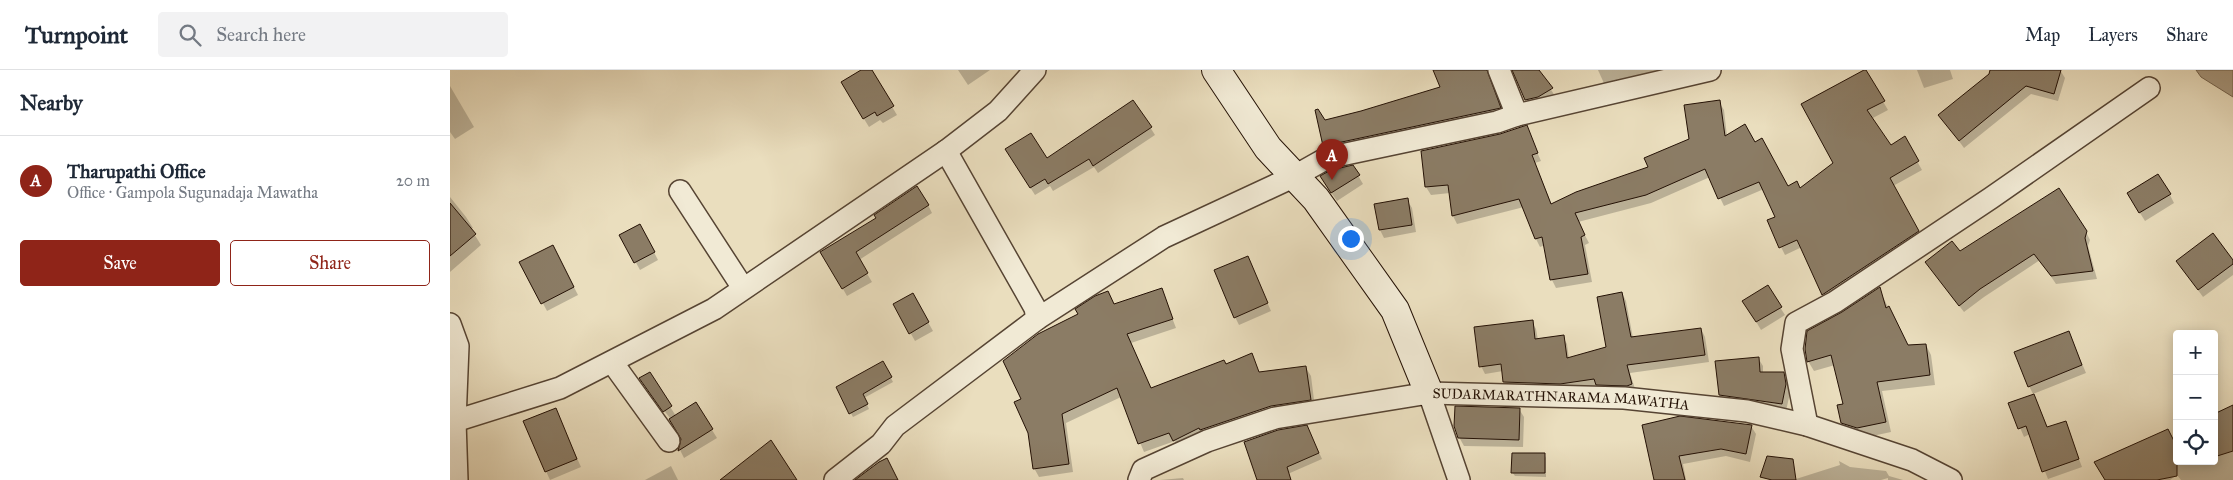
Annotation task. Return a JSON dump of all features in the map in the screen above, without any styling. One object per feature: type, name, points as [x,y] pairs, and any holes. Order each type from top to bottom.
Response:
[{"type":"street","points":[[455,421],[560,388],[714,309],[946,151],[998,111],[1035,70]]},
{"type":"street","name":"SUDARMARATHNARAMA MAWATHA","points":[[1216,70],[1268,148],[1316,199],[1395,310],[1428,393],[1624,398],[1747,411],[1807,424],[1912,460],[1951,480]]},
{"type":"street","points":[[1499,70],[1517,115]]},
{"type":"street","points":[[835,480],[881,444],[895,426],[1037,319],[1164,237],[1295,176],[1327,158],[1497,122],[1517,115],[1710,70]]},
{"type":"street","points":[[1807,424],[1792,349],[1796,322],[1835,302],[1991,198],[2148,88]]},
{"type":"street","points":[[946,151],[1035,308],[1037,319]]},
{"type":"street","points":[[680,191],[743,288]]},
{"type":"street","points":[[450,324],[458,346],[455,421],[457,480]]},
{"type":"street","points":[[612,362],[668,442]]},
{"type":"street","points":[[1139,480],[1143,470],[1207,442],[1275,418],[1428,393],[1459,480]]},
{"type":"shaded area","points":[[2196,70],[2233,70],[2233,97],[2201,77]]},
{"type":"building","points":[[861,70],[872,70],[894,106],[877,116],[875,112],[863,119],[841,82]]},
{"type":"building","points":[[1433,70],[1487,70],[1501,108],[1323,146],[1315,110],[1318,109],[1325,120],[1440,87]]},
{"type":"building","points":[[1512,70],[1539,70],[1553,88],[1538,97],[1525,100]]},
{"type":"building","points":[[1866,70],[1885,101],[1867,110],[1891,145],[1905,136],[1919,161],[1890,178],[1919,231],[1822,295],[1797,240],[1779,248],[1767,220],[1775,217],[1759,182],[1718,199],[1705,169],[1646,195],[1575,213],[1585,235],[1581,237],[1588,274],[1550,280],[1542,237],[1535,239],[1519,199],[1452,216],[1448,185],[1425,187],[1421,151],[1500,134],[1527,125],[1538,153],[1532,155],[1551,204],[1576,192],[1648,167],[1644,158],[1689,139],[1684,105],[1720,100],[1725,136],[1745,124],[1755,142],[1762,138],[1788,186],[1797,181],[1800,188],[1833,163],[1801,104]]},
{"type":"building","points":[[1990,70],[2061,70],[2054,94],[2026,86],[1959,141],[1938,115],[1989,74]]},
{"type":"building","points":[[1133,100],[1152,127],[1093,166],[1089,159],[1048,184],[1045,179],[1030,188],[1005,149],[1031,133],[1047,158]]},
{"type":"building","points":[[1353,165],[1360,175],[1331,193],[1320,176],[1331,170]]},
{"type":"building","points":[[2158,174],[2171,194],[2139,213],[2127,193]]},
{"type":"building","points":[[917,186],[929,205],[856,252],[868,273],[842,289],[820,252],[876,218],[874,215]]},
{"type":"building","points":[[2059,188],[2087,231],[2085,238],[2093,271],[2051,276],[2034,254],[1980,289],[1959,306],[1925,262],[1952,241],[1960,251]]},
{"type":"building","points":[[1408,198],[1412,225],[1379,230],[1374,204]]},
{"type":"building","points":[[450,203],[476,234],[450,256]]},
{"type":"building","points":[[640,224],[655,252],[634,263],[619,235]]},
{"type":"building","points":[[2213,233],[2233,260],[2233,264],[2198,290],[2176,261]]},
{"type":"building","points":[[553,245],[574,287],[541,304],[519,262]]},
{"type":"building","points":[[1248,256],[1268,303],[1234,318],[1214,270]]},
{"type":"building","points":[[1768,285],[1782,307],[1756,322],[1742,301]]},
{"type":"building","points":[[1880,287],[1886,308],[1889,306],[1908,345],[1926,344],[1930,375],[1877,382],[1886,422],[1857,428],[1841,423],[1837,405],[1843,404],[1831,355],[1807,362],[1805,349],[1807,331],[1842,312]]},
{"type":"building","points":[[1162,288],[1173,319],[1127,334],[1151,388],[1224,360],[1226,364],[1252,353],[1259,372],[1306,366],[1311,400],[1271,406],[1200,430],[1199,428],[1173,441],[1169,433],[1138,444],[1117,388],[1062,414],[1069,464],[1033,469],[1028,433],[1014,402],[1021,399],[1003,361],[1038,334],[1078,314],[1075,309],[1095,296],[1108,291],[1114,304]]},
{"type":"building","points":[[1622,292],[1631,337],[1701,328],[1705,355],[1627,365],[1632,384],[1627,386],[1596,385],[1594,379],[1560,384],[1503,382],[1501,364],[1479,367],[1474,327],[1533,320],[1535,339],[1564,335],[1567,358],[1606,347],[1597,297]]},
{"type":"building","points":[[913,293],[929,322],[909,334],[893,304]]},
{"type":"building","points":[[2069,331],[2082,365],[2028,387],[2014,352]]},
{"type":"building","points":[[1759,357],[1760,372],[1784,372],[1786,384],[1782,404],[1719,395],[1715,361]]},
{"type":"building","points":[[883,361],[892,377],[863,394],[868,404],[849,414],[836,387]]},
{"type":"building","points":[[650,372],[672,406],[663,412],[639,378]]},
{"type":"building","points":[[2034,394],[2047,427],[2066,421],[2079,459],[2042,472],[2026,426],[2018,429],[2008,403]]},
{"type":"building","points":[[696,402],[713,429],[678,451],[681,439],[669,419]]},
{"type":"building","points":[[2233,405],[2233,451],[2218,456],[2218,420],[2218,412]]},
{"type":"building","points":[[1455,406],[1520,408],[1519,440],[1458,438],[1454,426]]},
{"type":"building","points":[[556,408],[577,459],[545,472],[523,421]]},
{"type":"building","points":[[1680,416],[1752,425],[1746,454],[1721,449],[1679,456],[1685,480],[1654,480],[1642,425]]},
{"type":"building","points":[[1307,425],[1319,453],[1287,467],[1291,480],[1257,480],[1244,442],[1278,430]]},
{"type":"building","points":[[2168,429],[2173,439],[2173,465],[2177,465],[2177,476],[2157,480],[2105,480],[2094,462]]},
{"type":"building","points":[[771,440],[797,480],[720,480]]},
{"type":"building","points":[[1512,453],[1545,453],[1545,473],[1511,473]]},
{"type":"building","points":[[1767,456],[1793,459],[1796,480],[1772,480],[1760,477]]},
{"type":"building","points":[[887,458],[898,480],[855,480],[879,462]]},
{"type":"place","name":"Tharupathi Office","points":[[1332,180]]}]
